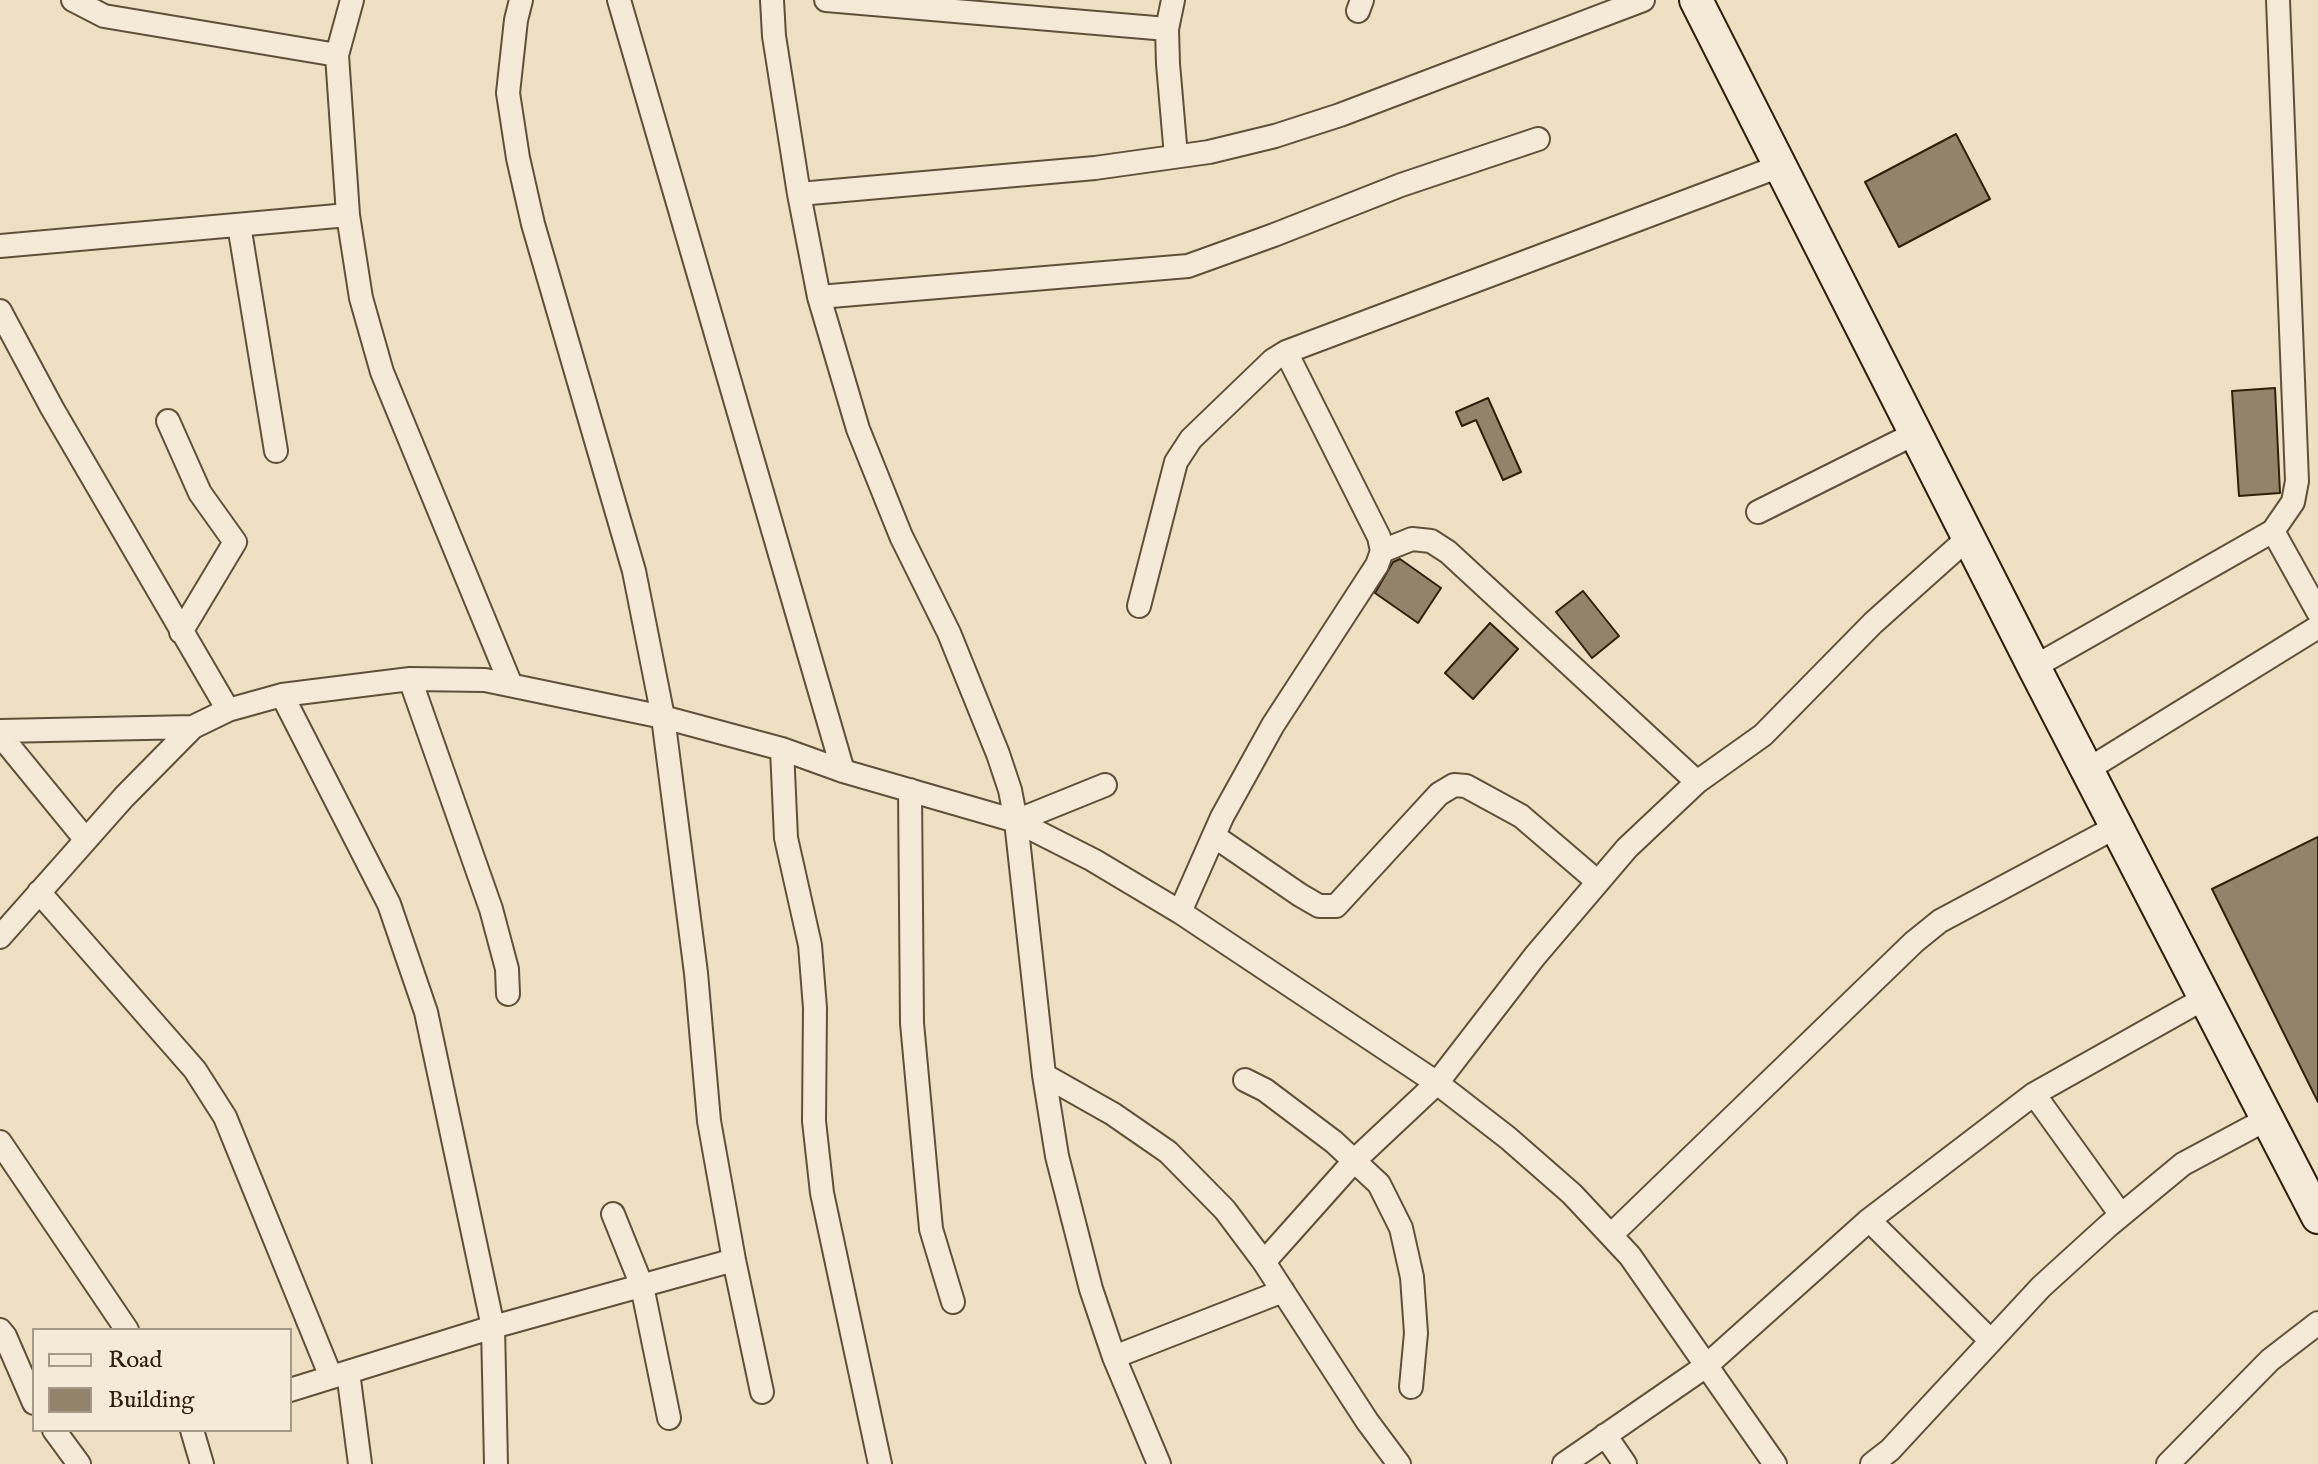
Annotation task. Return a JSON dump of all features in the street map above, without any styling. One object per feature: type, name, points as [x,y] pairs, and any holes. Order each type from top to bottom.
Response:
[{"type":"street","points":[[73,0],[104,16],[337,55]]},
{"type":"street","points":[[352,0],[337,55],[348,215],[361,298],[382,372],[511,685]]},
{"type":"street","points":[[521,0],[508,93],[518,158],[533,224],[578,369],[634,571],[663,717],[696,973],[709,1121],[762,1392]]},
{"type":"street","points":[[619,0],[843,771]]},
{"type":"street","points":[[772,0],[774,36],[799,194],[819,297],[858,429],[901,536],[949,633],[1010,790],[1044,1075],[1057,1156],[1091,1289],[1114,1357],[1159,1464]]},
{"type":"street","points":[[826,0],[1167,29]]},
{"type":"street","points":[[1173,0],[1167,29],[1176,156]]},
{"type":"street","points":[[799,194],[1095,168],[1209,152],[1275,136],[1340,115],[1643,0]]},
{"type":"street","points":[[1696,0],[1968,538],[2318,1217]]},
{"type":"street","points":[[2034,667],[2273,531],[2293,502],[2297,481],[2278,0]]},
{"type":"street","points":[[819,297],[1188,266],[1401,185],[1538,139]]},
{"type":"street","points":[[1139,606],[1176,462],[1191,439],[1273,360],[1286,352],[1780,166]]},
{"type":"street","points":[[0,246],[348,215]]},
{"type":"street","points":[[239,225],[276,451]]},
{"type":"street","points":[[0,311],[52,408],[228,710]]},
{"type":"street","points":[[1180,912],[1214,836],[1273,725],[1377,565],[1382,551],[1379,537],[1286,352]]},
{"type":"street","points":[[168,421],[200,493],[235,542],[181,632]]},
{"type":"street","points":[[1758,512],[1916,433]]},
{"type":"street","points":[[2273,531],[2318,612]]},
{"type":"street","points":[[1264,1262],[1355,1160],[1437,1083],[1535,956],[1627,848],[1697,782],[1763,735],[1873,623],[1968,538]]},
{"type":"street","points":[[1382,551],[1412,539],[1431,541],[1448,552],[1697,782]]},
{"type":"street","points":[[2087,770],[2318,627]]},
{"type":"street","points":[[410,679],[441,775],[491,909],[507,969],[508,994]]},
{"type":"street","points":[[0,937],[193,727],[228,710],[282,695],[410,679],[485,680],[663,717],[782,749],[843,771],[1016,821],[1093,860],[1180,912],[1437,1083],[1572,1194],[1630,1256],[1775,1464]]},
{"type":"street","points":[[282,695],[389,904],[426,1012],[493,1327],[496,1464]]},
{"type":"street","points":[[0,733],[193,727]]},
{"type":"street","points":[[0,733],[86,840]]},
{"type":"street","points":[[782,749],[786,838],[810,945],[815,1008],[814,1121],[822,1193],[880,1464]]},
{"type":"street","points":[[1016,821],[1105,785]]},
{"type":"street","points":[[1214,836],[1319,906],[1336,906],[1439,794],[1454,785],[1466,786],[1521,816],[1598,882]]},
{"type":"street","points":[[910,790],[912,1023],[931,1229],[953,1302]]},
{"type":"street","points":[[1611,1235],[1914,942],[1940,921],[2116,827]]},
{"type":"street","points":[[39,892],[195,1070],[225,1117],[339,1375],[360,1464]]},
{"type":"street","points":[[1564,1464],[1706,1366],[1869,1220],[2034,1094],[2205,998]]},
{"type":"street","points":[[1044,1075],[1113,1114],[1168,1152],[1225,1210],[1264,1262],[1367,1421],[1399,1464]]},
{"type":"street","points":[[1245,1080],[1265,1090],[1355,1160],[1379,1184],[1401,1228],[1412,1277],[1416,1333],[1411,1387]]},
{"type":"street","points":[[2034,1094],[2121,1215]]},
{"type":"street","points":[[1872,1464],[1890,1450],[2041,1287],[2121,1215],[2183,1164],[2267,1119]]},
{"type":"street","points":[[0,1142],[126,1328]]},
{"type":"street","points":[[613,1214],[642,1286],[669,1418]]},
{"type":"street","points":[[1869,1220],[1991,1341]]},
{"type":"street","points":[[292,1389],[493,1327],[734,1260]]},
{"type":"street","points":[[1114,1357],[1283,1291]]},
{"type":"street","points":[[2168,1464],[2270,1360],[2318,1323]]},
{"type":"street","points":[[0,1330],[32,1398]]},
{"type":"street","points":[[55,1432],[79,1464]]},
{"type":"street","points":[[193,1432],[202,1464]]},
{"type":"street","points":[[1605,1435],[1625,1464]]},
{"type":"building","points":[[1956,134],[1990,199],[1899,247],[1865,182]]},
{"type":"building","points":[[2275,388],[2280,493],[2239,496],[2232,391]]},
{"type":"building","points":[[1488,398],[1521,472],[1503,480],[1476,420],[1462,426],[1456,412]]},
{"type":"building","points":[[1400,559],[1441,588],[1418,623],[1375,593],[1393,562]]},
{"type":"building","points":[[1583,591],[1619,636],[1592,658],[1556,612]]},
{"type":"building","points":[[1490,623],[1518,649],[1473,699],[1445,673]]},
{"type":"building","points":[[2318,837],[2318,1102],[2212,889]]}]
